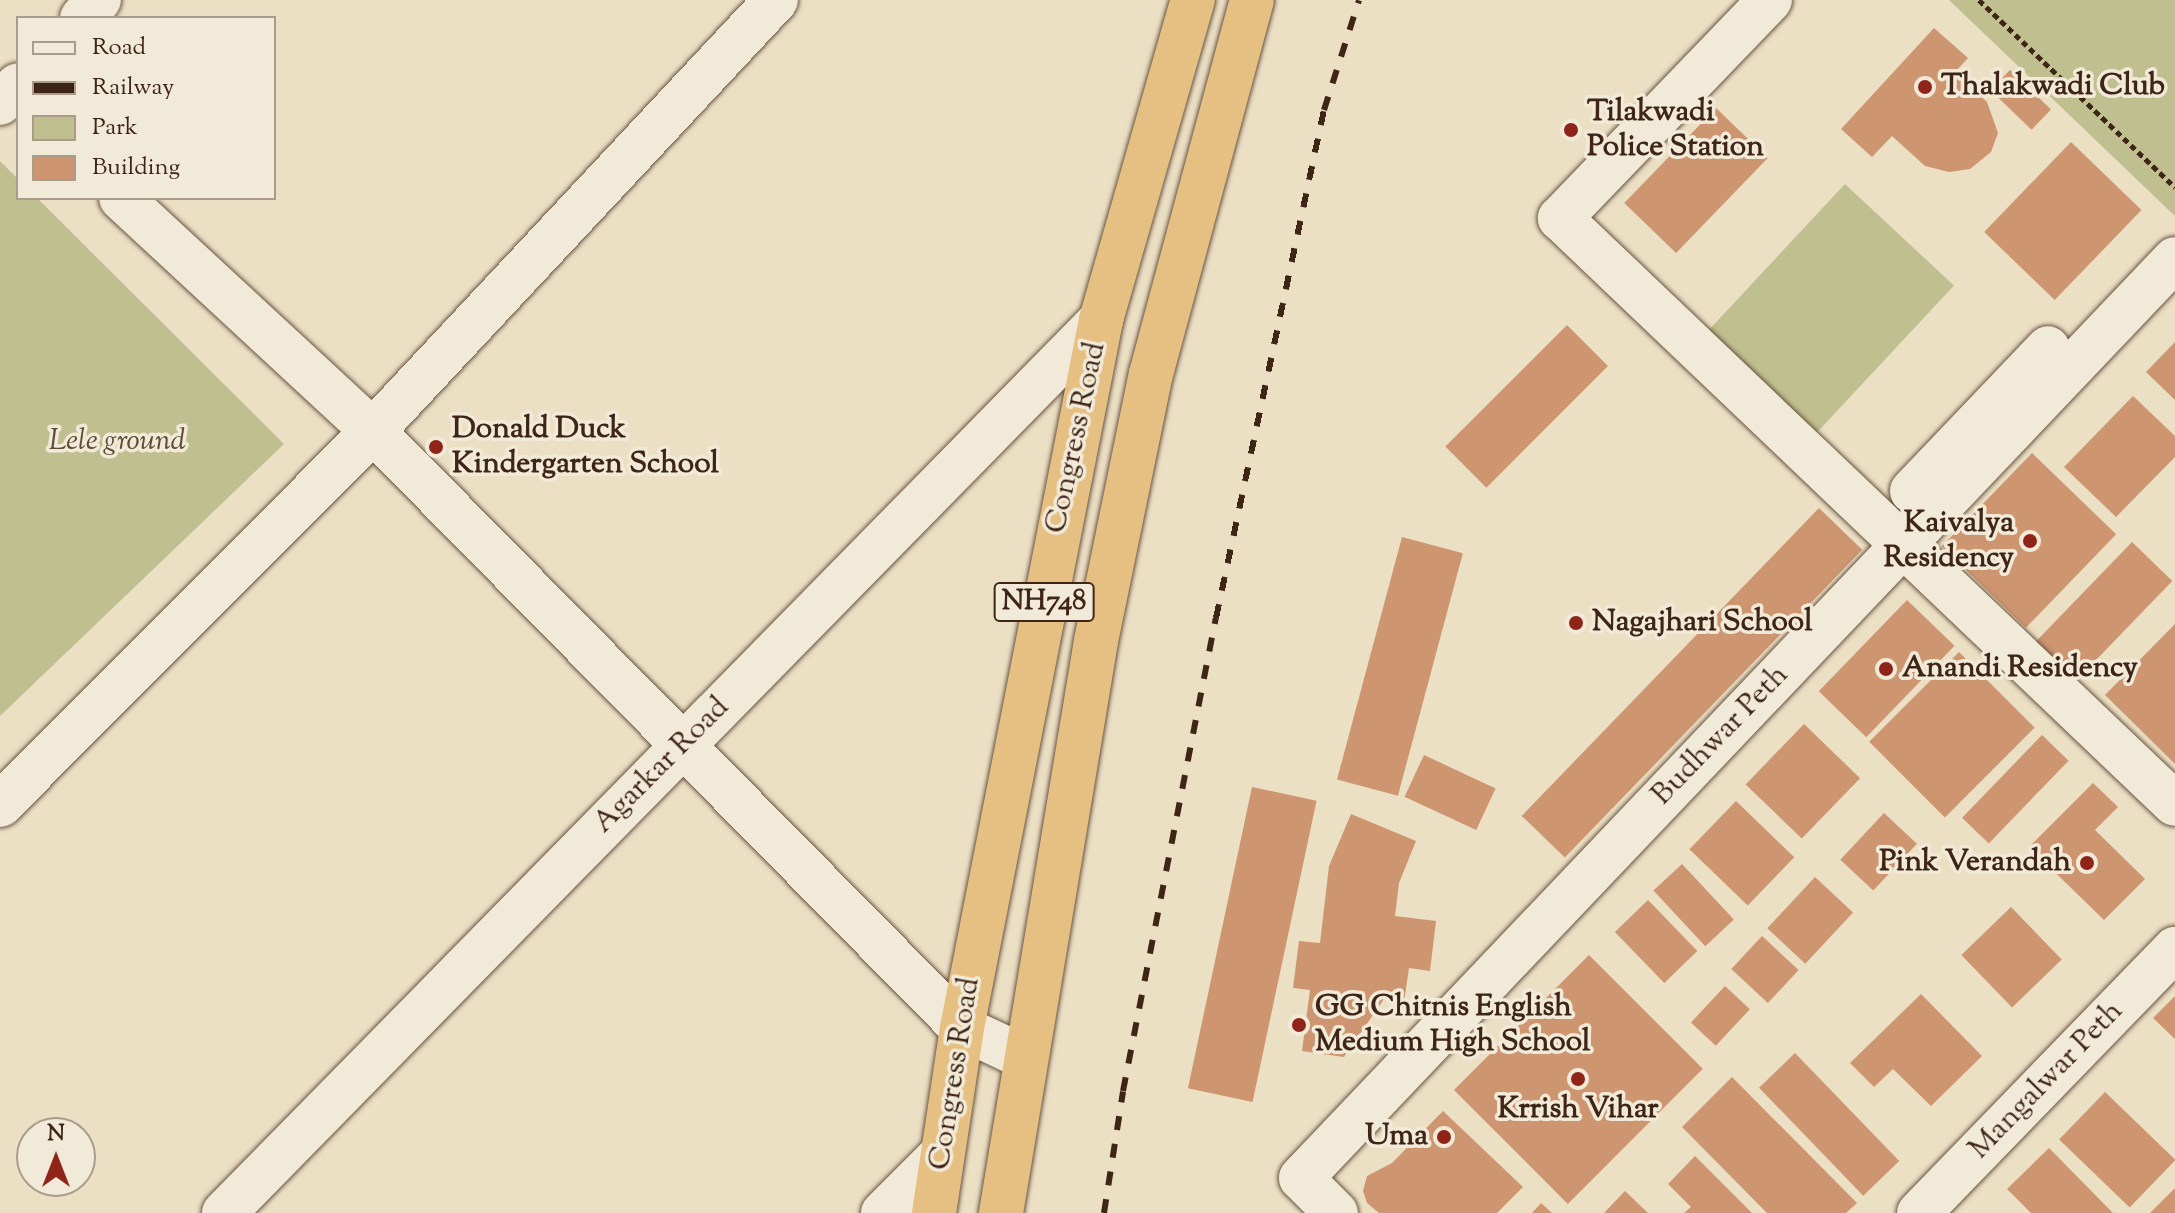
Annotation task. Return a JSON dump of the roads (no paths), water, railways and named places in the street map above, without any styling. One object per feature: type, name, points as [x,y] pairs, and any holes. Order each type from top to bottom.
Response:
[{"type":"highway","name":"Congress Road","points":[[934,1213],[962,1028],[1101,320],[1193,0]]},
{"type":"highway","name":"Congress Road","points":[[1001,1213],[1024,1057],[1096,641],[1148,389],[1252,0]]},
{"type":"street","points":[[84,16],[99,0]]},
{"type":"street","points":[[0,805],[373,431],[776,0]]},
{"type":"street","points":[[1770,0],[1560,218],[1902,524],[2175,804]]},
{"type":"street","points":[[123,200],[373,431],[681,747],[962,1028],[1024,1057]]},
{"type":"street","name":"Budhwar Peth","points":[[1336,1213],[1301,1178],[1902,524],[2175,259]]},
{"type":"street","name":"Agarkar Road","points":[[224,1213],[681,747],[966,464],[1101,320]]},
{"type":"street","points":[[1902,524],[2048,348]]},
{"type":"street","name":"Mangalwar Peth","points":[[1919,1213],[2175,949]]},
{"type":"street","points":[[883,1213],[942,1154]]},
{"type":"railway","points":[[1104,1213],[1123,1091],[1216,618],[1324,110],[1359,0]]},
{"type":"place","name":"Thalakwadi Club","points":[[1925,87]]},
{"type":"place","name":"Tilakwadi Police Station","points":[[1571,130]]},
{"type":"place","name":"Donald Duck Kindergarten School","points":[[436,447]]},
{"type":"place","name":"Kaivalya Residency","points":[[2030,541]]},
{"type":"place","name":"Nagajhari School","points":[[1576,623]]},
{"type":"place","name":"Anandi Residency","points":[[1886,669]]},
{"type":"place","name":"Pink Verandah","points":[[2087,863]]},
{"type":"place","name":"GG Chitnis English Medium High School","points":[[1299,1025]]},
{"type":"place","name":"Krrish Vihar","points":[[1578,1079]]},
{"type":"place","name":"Uma","points":[[1444,1137]]},
{"type":"park label","name":"Lele ground","points":[[117,442]]}]
